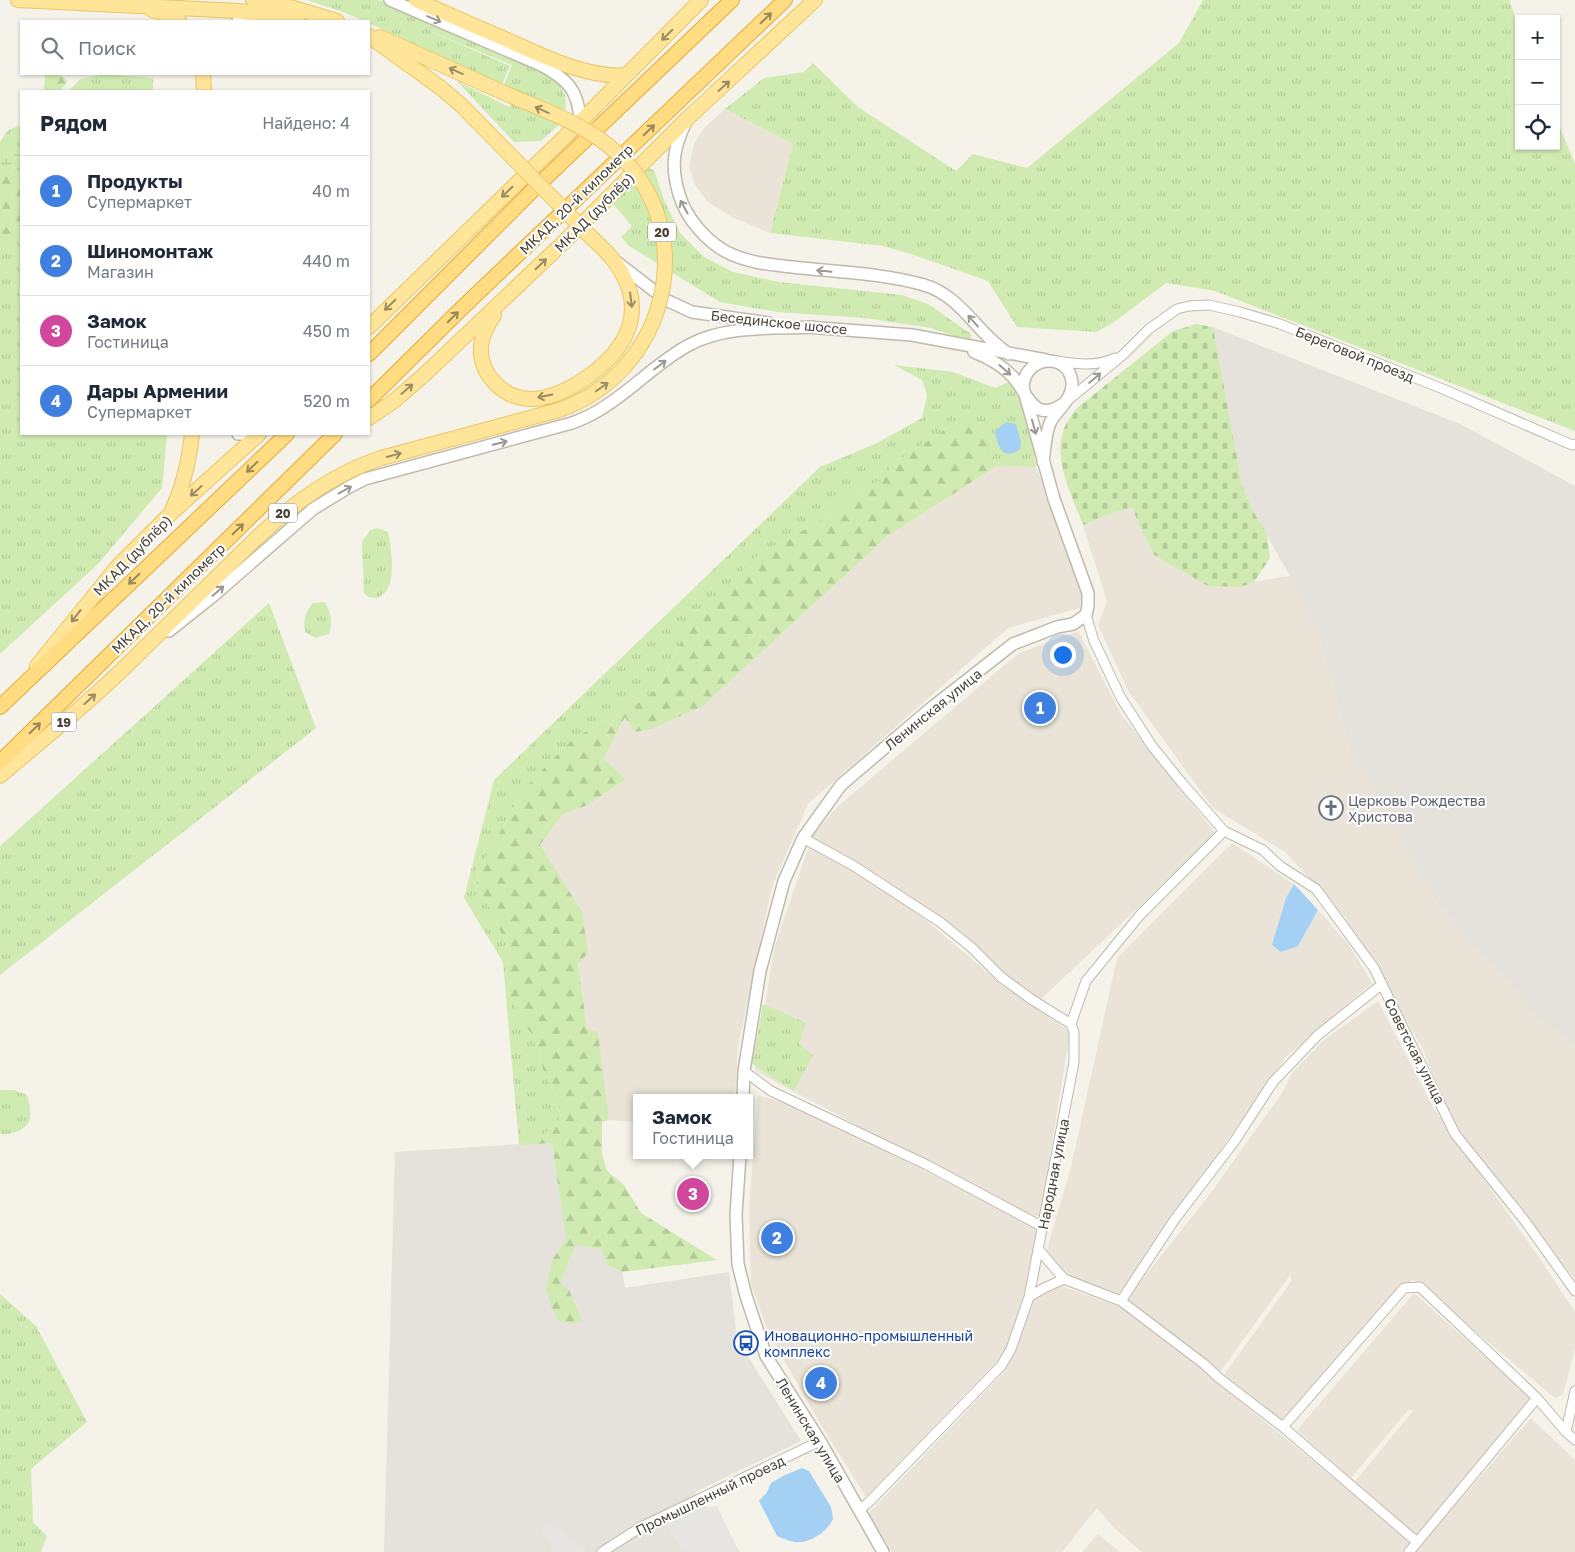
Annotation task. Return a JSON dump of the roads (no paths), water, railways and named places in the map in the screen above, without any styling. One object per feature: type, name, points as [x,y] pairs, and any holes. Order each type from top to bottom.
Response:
[{"type":"highway","points":[[370,353],[527,196],[732,0]]},
{"type":"highway","name":"МКАД, 20-й километр","points":[[370,399],[468,302],[785,0]]},
{"type":"highway","points":[[0,707],[286,435]]},
{"type":"highway","name":"МКАД, 20-й километр","points":[[0,762],[334,435]]},
{"type":"main road","points":[[18,0],[190,8],[272,15],[293,20]]},
{"type":"main road","points":[[253,0],[287,6],[334,20]]},
{"type":"main road","points":[[416,0],[559,62],[599,74],[626,75]]},
{"type":"main road","points":[[370,325],[580,122],[701,0]]},
{"type":"main road","name":"МКАД (дублёр)","points":[[370,417],[425,374],[566,240],[688,118],[816,0]]},
{"type":"main road","points":[[130,6],[160,12],[177,20]]},
{"type":"main road","name":"20","points":[[126,666],[279,516],[338,475],[356,466],[381,458],[559,410],[584,399],[605,386],[620,373],[647,336],[660,300],[664,280],[665,258],[662,232],[656,210],[633,170],[599,138],[576,124],[370,35]]},
{"type":"main road","name":"Бесединское шоссе","points":[[370,36],[441,88],[462,106],[610,256]]},
{"type":"main road","name":"Бесединское шоссе","points":[[370,46],[405,62]]},
{"type":"main road","points":[[506,298],[484,332],[481,356],[485,369],[492,380],[503,391],[520,398],[531,399],[564,391],[596,370],[619,348],[631,323],[632,305],[630,291],[621,272],[610,256]]},
{"type":"main road","points":[[168,516],[187,472],[192,435]]},
{"type":"main road","name":"МКАД (дублёр)","points":[[19,689],[118,566],[168,516],[257,435]]},
{"type":"main road","points":[[323,446],[342,435]]},
{"type":"main road","name":"19","points":[[0,776],[126,666]]},
{"type":"street","points":[[390,0],[560,75],[570,86],[577,101],[580,122]]},
{"type":"street","points":[[244,20],[272,15]]},
{"type":"street","points":[[688,118],[677,141],[674,180],[681,203],[694,224],[712,242],[732,255],[764,264],[885,278],[925,285],[944,293],[966,313],[986,336],[1009,354]]},
{"type":"street","name":"Бесединское шоссе","points":[[610,256],[666,300],[692,312],[755,322],[912,335],[1052,361]]},
{"type":"street","name":"Береговой проезд","points":[[1066,401],[1124,354],[1149,329],[1177,309],[1209,304],[1289,327],[1575,444]]},
{"type":"street","name":"19","points":[[126,666],[213,596],[313,509],[365,479],[572,423],[597,412],[672,356],[689,345],[707,337],[726,332],[813,327]]},
{"type":"street","name":"Бесединское шоссе","points":[[948,342],[976,352],[997,363],[1013,377],[1024,393]]},
{"type":"street","points":[[1124,354],[1101,363],[1040,362],[1029,369],[1023,380],[1024,393],[1054,499],[1088,593],[1086,615],[1094,641],[1121,698],[1152,746],[1224,831]]},
{"type":"street","points":[[1043,462],[1050,423],[1072,390],[1071,377],[1064,366],[1052,361]]},
{"type":"street","points":[[1024,393],[1031,404],[1043,410],[1055,408],[1066,401]]},
{"type":"street","name":"Ленинская улица","points":[[743,1094],[744,1071],[760,971],[784,881],[803,838],[841,785],[930,709],[1013,644],[1057,627],[1073,624],[1086,615]]},
{"type":"street","name":"Советская улица","points":[[1224,831],[1263,850],[1280,866],[1316,889],[1374,968],[1455,1134],[1525,1221],[1575,1291]]},
{"type":"street","name":"Народная улица","points":[[859,1510],[869,1502],[1001,1366],[1011,1350],[1029,1298],[1039,1250],[1074,1062],[1074,1032],[1071,1024],[1086,981],[1140,915],[1224,831]]},
{"type":"street","points":[[803,838],[854,866],[940,922],[971,947],[1001,977],[1031,999],[1071,1024]]},
{"type":"street","points":[[1121,1301],[1175,1219],[1234,1142],[1273,1082],[1318,1035],[1381,985]]},
{"type":"street","points":[[744,1071],[771,1091],[927,1165],[1042,1227]]},
{"type":"street","name":"Ленинская улица","points":[[740,1159],[736,1215],[738,1264],[746,1296],[766,1356],[820,1441],[883,1552]]},
{"type":"street","points":[[1039,1250],[1064,1279],[1121,1301],[1283,1427],[1417,1542]]},
{"type":"street","points":[[1029,1298],[1044,1288],[1064,1279]]},
{"type":"street","points":[[1283,1427],[1404,1288],[1412,1286],[1420,1287],[1537,1398],[1575,1440]]},
{"type":"street","points":[[1566,1429],[1575,1391]]},
{"type":"street","points":[[1409,1552],[1537,1398]]},
{"type":"street","name":"Промышленный проезд","points":[[602,1552],[641,1526],[820,1441]]},
{"type":"water","points":[[1006,422],[1016,424],[1021,442],[1020,449],[1009,454],[1002,451],[999,447],[995,431]]},
{"type":"water","points":[[1294,884],[1318,910],[1298,946],[1281,952],[1272,945],[1286,898]]},
{"type":"water","points":[[802,1468],[809,1471],[831,1507],[833,1519],[828,1527],[811,1540],[798,1542],[777,1536],[759,1501],[767,1492],[771,1483]]},
{"type":"place","name":"Продукты","points":[[1040,708]]},
{"type":"place","name":"Церковь Рождества Христова","points":[[1331,808]]},
{"type":"place","name":"Замок","points":[[693,1194]]},
{"type":"place","name":"Шиномонтаж","points":[[777,1238]]},
{"type":"place","name":"Иновационно-промышленный комплекс","points":[[746,1343]]},
{"type":"place","name":"Дары Армении","points":[[821,1383]]}]
